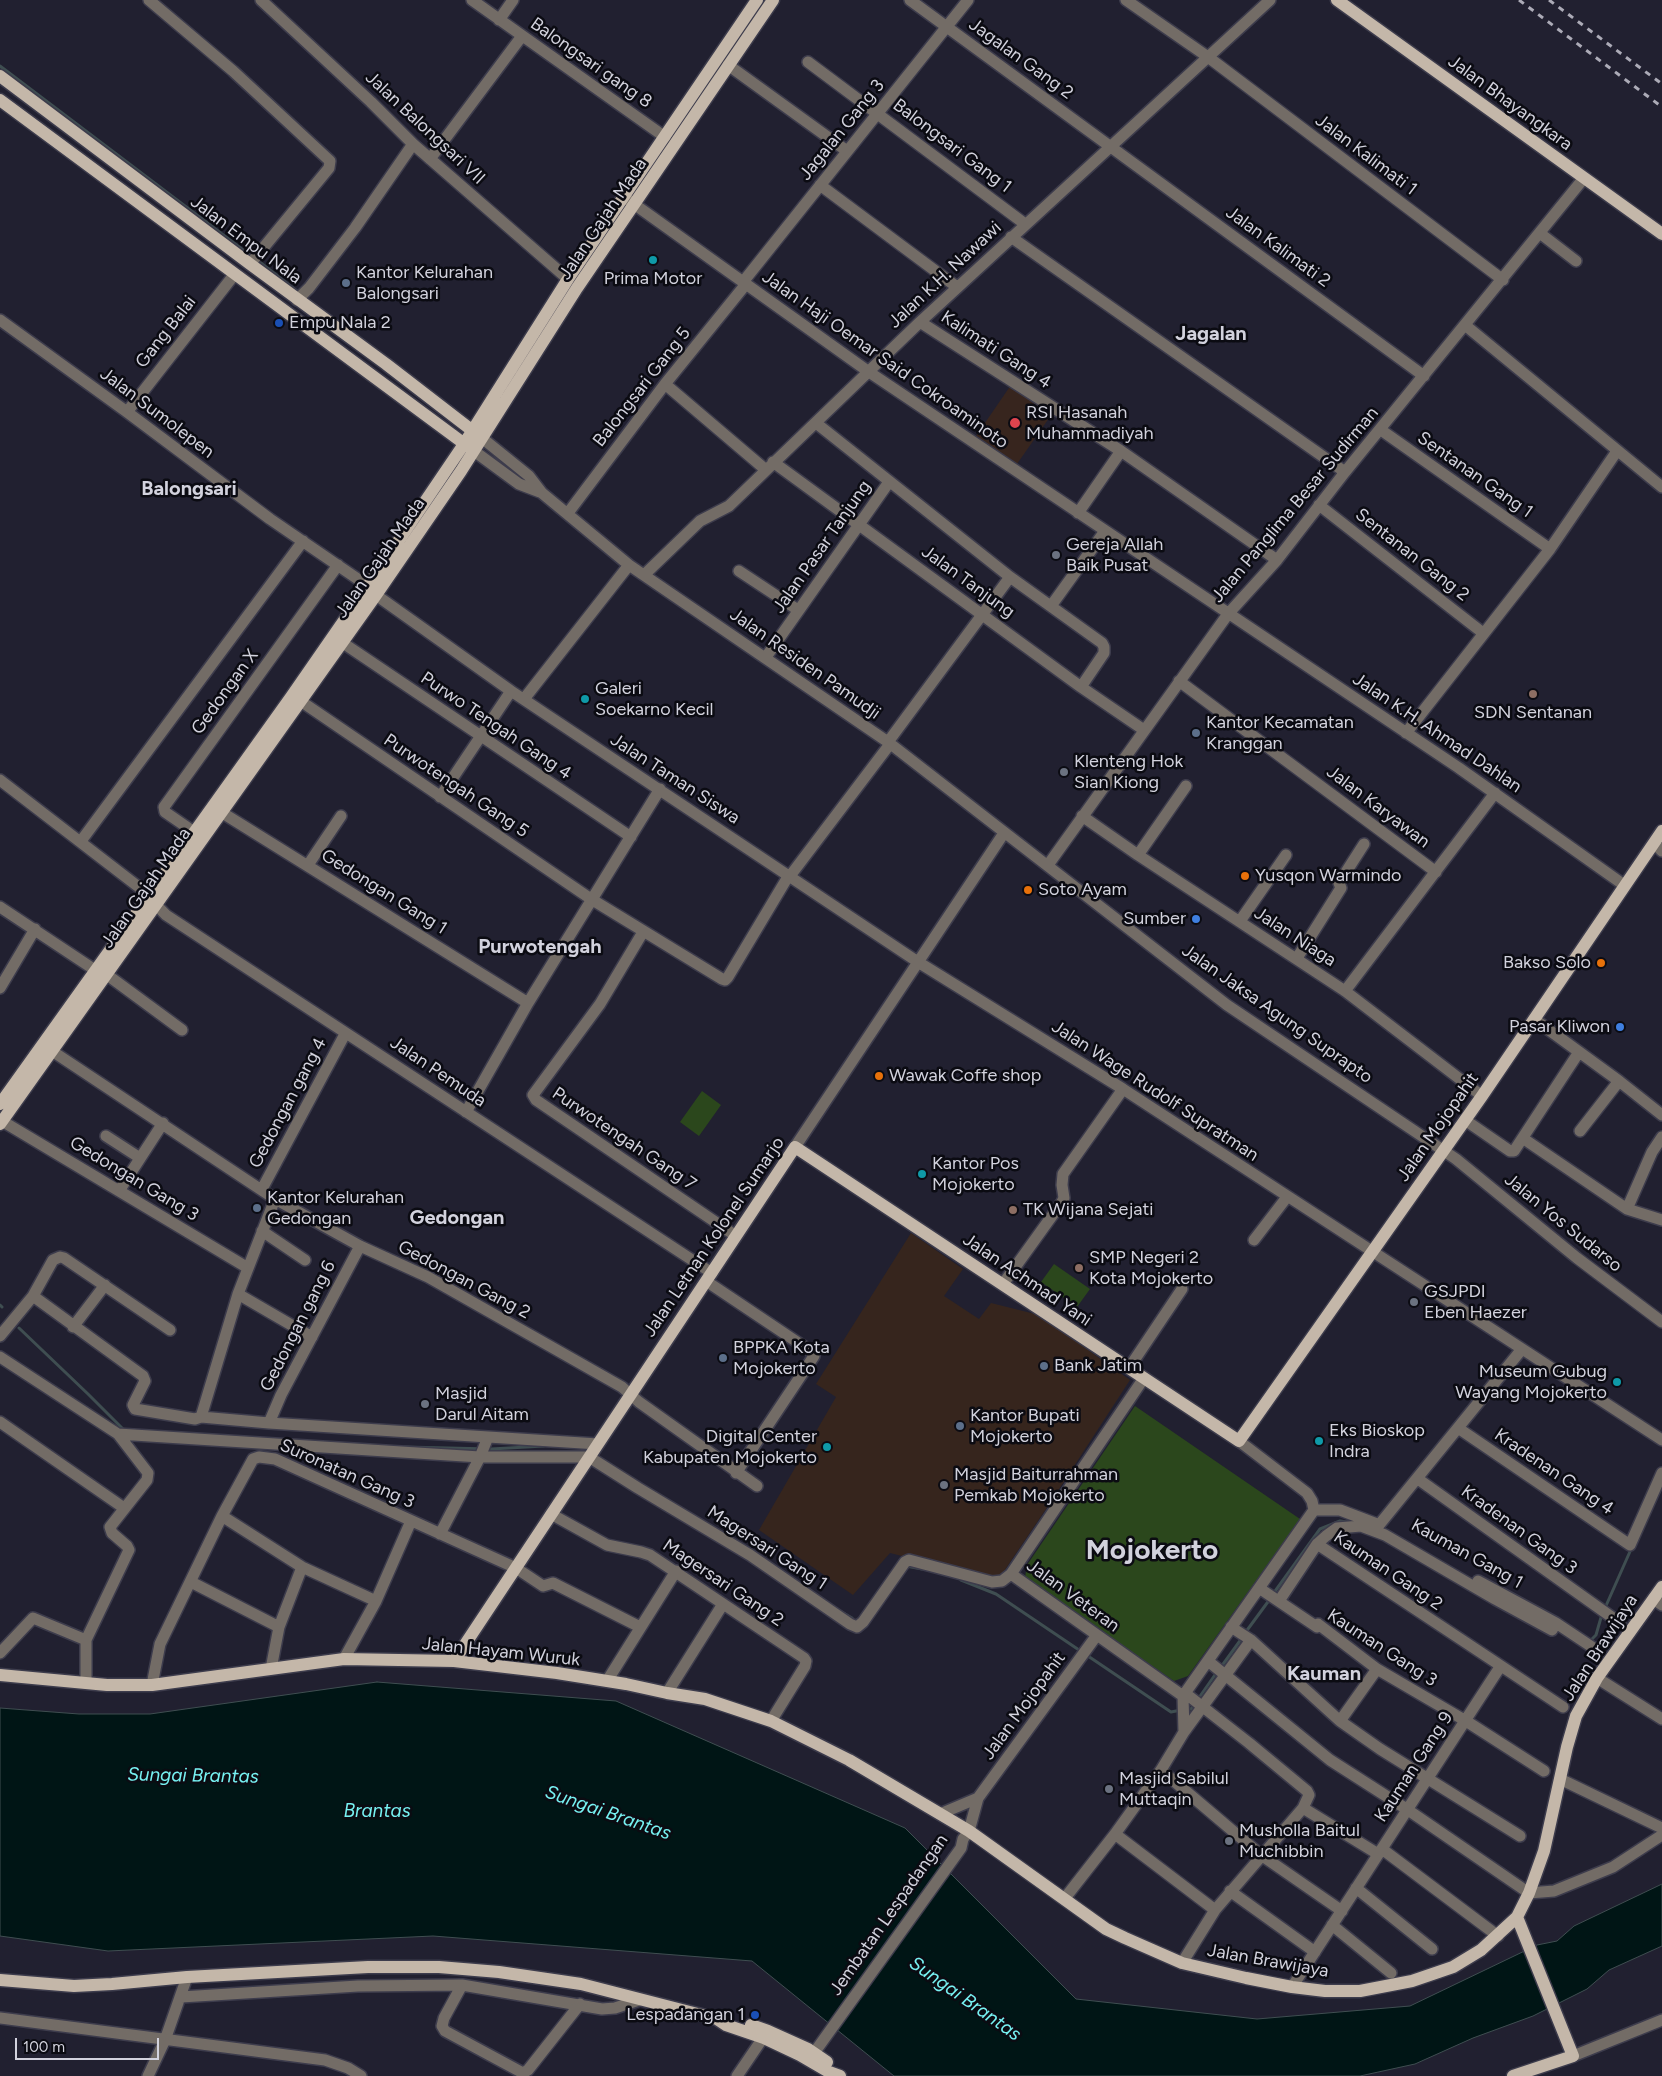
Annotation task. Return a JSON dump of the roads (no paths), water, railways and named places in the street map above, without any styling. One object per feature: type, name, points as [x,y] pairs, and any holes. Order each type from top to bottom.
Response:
[{"type":"main road","name":"Jalan Gajah Mada","points":[[477,435],[577,288],[757,0]]},
{"type":"main road","name":"Jalan Gajah Mada","points":[[1,1123],[104,974],[194,832],[372,590],[469,448],[568,279],[630,201],[665,137],[678,128],[728,65],[773,0]]},
{"type":"main road","name":"Jalan Bhayangkara","points":[[1337,0],[1662,234]]},
{"type":"main road","name":"Jalan Empu Nala","points":[[0,76],[206,231],[252,262],[297,300],[386,364],[477,435]]},
{"type":"main road","name":"Jalan Empu Nala","points":[[0,100],[469,448]]},
{"type":"main road","points":[[194,245],[206,231]]},
{"type":"main road","name":"Jalan Gajah Mada","points":[[152,900],[221,812],[302,702],[343,643],[372,590]]},
{"type":"main road","name":"Jalan Mojopahit","points":[[1239,1442],[1482,1096],[1624,885],[1658,847],[1662,831]]},
{"type":"main road","name":"Jalan Gajah Mada","points":[[0,1104],[104,974]]},
{"type":"main road","name":"Jalan Letnan Kolonel Sumarjo","points":[[454,1661],[516,1568],[556,1516],[593,1459],[598,1444],[795,1147]]},
{"type":"main road","name":"Jalan Achmad Yani","points":[[795,1147],[1239,1442]]},
{"type":"main road","name":"Jalan Brawijaya","points":[[940,1814],[962,1841],[1065,1898],[1106,1929],[1182,1963],[1292,1987],[1325,1991],[1360,1991],[1412,1981],[1453,1967],[1481,1950],[1517,1917],[1529,1893],[1544,1851],[1576,1716],[1597,1678],[1657,1602],[1662,1587]]},
{"type":"main road","name":"Jalan Hayam Wuruk","points":[[0,1675],[108,1685],[152,1685],[344,1659],[454,1661],[607,1681],[705,1699],[773,1718],[940,1814]]},
{"type":"main road","points":[[1512,2076],[1573,2056],[1517,1917]]},
{"type":"main road","points":[[0,1980],[74,1986],[187,1977],[368,1967],[439,1967],[499,1972],[581,1984],[813,2048],[840,2076]]},
{"type":"main road","points":[[766,2034],[840,2076]]},
{"type":"street","points":[[150,0],[233,71],[331,164],[252,262]]},
{"type":"street","name":"Jalan Balongsari VII","points":[[261,0],[371,102],[413,144],[568,279]]},
{"type":"street","name":"Balongsari gang 8","points":[[472,0],[665,137]]},
{"type":"street","points":[[499,20],[513,0]]},
{"type":"street","name":"Jagalan Gang 2","points":[[910,0],[1112,146]]},
{"type":"street","name":"Jagalan Gang 3","points":[[744,283],[968,0]]},
{"type":"street","name":"Jalan Kalimati 1","points":[[1126,0],[1208,57],[1503,280]]},
{"type":"street","name":"Jalan K.H. Nawawi","points":[[644,575],[700,521],[728,506],[1011,236],[1112,146],[1270,0]]},
{"type":"street","points":[[430,159],[522,36]]},
{"type":"street","name":"Balongsari Gang 1","points":[[808,62],[879,113],[1025,224]]},
{"type":"street","points":[[728,65],[847,151]]},
{"type":"street","points":[[297,300],[309,288],[355,228],[413,144]]},
{"type":"street","name":"Jalan Kalimati 2","points":[[1112,146],[1424,376]]},
{"type":"street","name":"Jalan Panglima Besar Sudirman","points":[[1048,865],[1228,614],[1277,560],[1465,325],[1541,234],[1584,178]]},
{"type":"street","points":[[820,185],[957,287]]},
{"type":"street","name":"Jalan Haji Oemar Said Cokroaminoto","points":[[630,201],[869,372],[1228,614]]},
{"type":"street","points":[[1541,234],[1576,261]]},
{"type":"street","points":[[1011,236],[1346,472]]},
{"type":"street","name":"Gang Balai","points":[[127,412],[234,275]]},
{"type":"street","name":"Balongsari Gang 5","points":[[568,513],[744,283]]},
{"type":"street","name":"Jalan Sumolepen","points":[[0,320],[270,519],[372,590]]},
{"type":"street","name":"Kalimati Gang 4","points":[[920,322],[1121,451],[1277,560]]},
{"type":"street","points":[[1465,325],[1662,487]]},
{"type":"street","name":"Jalan Tanjung","points":[[665,384],[770,466],[859,526],[983,614],[1081,687],[1144,730]]},
{"type":"street","points":[[816,423],[1010,577],[1102,643],[1104,653],[1081,687]]},
{"type":"street","name":"Sentanan Gang 1","points":[[1381,430],[1550,549]]},
{"type":"street","name":"Jalan Residen Pamudji","points":[[477,435],[528,476],[542,493],[628,565],[766,657],[889,743],[1048,865]]},
{"type":"street","name":"Jalan Residen Pamudji","points":[[469,448],[519,484],[542,493]]},
{"type":"street","points":[[1078,513],[1121,451]]},
{"type":"street","points":[[1406,733],[1550,549],[1617,451]]},
{"type":"street","name":"Jalan Pasar Tanjung","points":[[766,657],[889,482]]},
{"type":"street","name":"Sentanan Gang 2","points":[[1320,505],[1483,633]]},
{"type":"street","points":[[1051,606],[1105,531]]},
{"type":"street","points":[[81,841],[303,541]]},
{"type":"street","name":"Gedongan X","points":[[194,832],[165,812],[164,807],[338,565]]},
{"type":"street","points":[[524,700],[628,565]]},
{"type":"street","points":[[739,572],[798,610]]},
{"type":"street","points":[[789,875],[889,743],[1010,577]]},
{"type":"street","name":"Jalan Taman Siswa","points":[[372,590],[524,700],[918,962]]},
{"type":"street","name":"Jalan K.H. Ahmad Dahlan","points":[[1228,614],[1495,793],[1624,885]]},
{"type":"street","name":"Purwo Tengah Gang 4","points":[[343,643],[631,837]]},
{"type":"street","name":"Jalan Karyawan","points":[[1180,681],[1436,872]]},
{"type":"street","points":[[440,796],[511,691]]},
{"type":"street","name":"Purwotengah Gang 5","points":[[302,702],[591,899],[725,980],[789,875]]},
{"type":"street","name":"Jalan Pemuda","points":[[0,780],[140,888],[166,915],[466,1112],[709,1277],[812,1352],[814,1356],[736,1473]]},
{"type":"street","points":[[1138,855],[1186,786]]},
{"type":"street","points":[[466,1112],[528,1002],[660,789]]},
{"type":"street","points":[[1345,991],[1495,793]]},
{"type":"street","name":"Gedongan Gang 1","points":[[221,812],[528,1002]]},
{"type":"street","points":[[308,865],[341,816]]},
{"type":"street","name":"Jalan Niaga","points":[[1082,816],[1345,991],[1482,1096]]},
{"type":"street","name":"Jalan Letnan Kolonel Sumarjo","points":[[795,1147],[1004,833]]},
{"type":"street","points":[[1297,958],[1341,888],[1339,883],[1364,844]]},
{"type":"street","points":[[1240,921],[1286,855]]},
{"type":"street","name":"Jalan Jaksa Agung Suprapto","points":[[1048,865],[1227,1004],[1444,1150]]},
{"type":"street","points":[[0,907],[104,974],[182,1030]]},
{"type":"street","points":[[0,988],[35,929]]},
{"type":"street","name":"Purwotengah Gang 7","points":[[643,932],[600,1004],[533,1095],[536,1100],[736,1236]]},
{"type":"street","name":"Jalan Wage Rudolf Supratman","points":[[918,962],[1123,1089],[1662,1440]]},
{"type":"street","points":[[1534,1019],[1662,1115]]},
{"type":"street","name":"Gedongan gang 4","points":[[262,1189],[345,1034]]},
{"type":"street","name":"Gedongan Gang 2","points":[[52,1051],[275,1199],[360,1246],[428,1277],[614,1382],[736,1473],[757,1486]]},
{"type":"street","points":[[1465,1120],[1510,1151],[1516,1150],[1580,1052]]},
{"type":"street","points":[[1580,1131],[1619,1081]]},
{"type":"street","points":[[1002,1284],[1062,1202],[1064,1198],[1063,1174],[1123,1089]]},
{"type":"street","name":"Gedongan Gang 3","points":[[1,1123],[248,1268]]},
{"type":"street","points":[[119,1191],[163,1123]]},
{"type":"street","points":[[106,1136],[140,1158]]},
{"type":"street","points":[[1627,1209],[1652,1152],[1662,1137]]},
{"type":"street","points":[[1524,1138],[1627,1209],[1662,1220]]},
{"type":"street","name":"Jalan Yos Sudarso","points":[[1444,1150],[1577,1258],[1662,1322]]},
{"type":"street","points":[[1254,1240],[1288,1197]]},
{"type":"street","points":[[184,1439],[184,1435],[198,1418],[238,1294],[275,1199]]},
{"type":"street","points":[[262,1231],[305,1260]]},
{"type":"street","name":"Gedongan gang 6","points":[[269,1423],[281,1395],[360,1246]]},
{"type":"street","points":[[0,1336],[33,1296],[53,1260],[60,1257],[105,1285],[170,1330]]},
{"type":"street","points":[[73,1327],[105,1285]]},
{"type":"street","points":[[1129,1368],[1182,1289]]},
{"type":"street","points":[[238,1294],[312,1337]]},
{"type":"street","points":[[33,1296],[144,1378],[145,1381],[133,1405],[134,1408],[198,1418],[401,1431],[484,1448],[593,1459]]},
{"type":"street","points":[[0,1318],[10,1325]]},
{"type":"street","points":[[1379,1525],[1522,1349]]},
{"type":"street","points":[[0,1357],[118,1434],[146,1469],[148,1476],[110,1527],[112,1533],[129,1550],[86,1640],[86,1683]]},
{"type":"street","name":"Jalan Veteran","points":[[1144,1378],[1007,1577],[1097,1635],[1190,1700],[1307,1791],[1310,1795],[1302,1808]]},
{"type":"street","points":[[0,1422],[124,1508]]},
{"type":"street","name":"Kradenan Gang 4","points":[[1458,1428],[1630,1545],[1662,1473]]},
{"type":"street","points":[[401,1431],[401,1448]]},
{"type":"street","points":[[118,1434],[184,1439],[401,1448],[484,1448],[598,1444]]},
{"type":"street","points":[[1065,1898],[1162,1770],[1184,1732],[1190,1700],[1222,1672],[1243,1635],[1259,1588],[1314,1510],[1312,1501],[1307,1493],[1239,1442]]},
{"type":"street","points":[[440,1534],[484,1448]]},
{"type":"street","name":"Suronatan Gang 3","points":[[152,1685],[160,1644],[222,1516],[253,1459],[264,1456],[275,1459],[516,1568],[543,1586],[553,1583],[640,1627]]},
{"type":"street","name":"Magersari Gang 1","points":[[593,1459],[750,1555],[857,1627],[863,1622],[902,1566],[909,1560],[992,1582],[1007,1577]]},
{"type":"street","name":"Kradenan Gang 3","points":[[1418,1479],[1620,1623]]},
{"type":"street","name":"Kauman Gang 1","points":[[1314,1510],[1340,1510],[1379,1525],[1497,1595]]},
{"type":"street","points":[[222,1516],[302,1567],[376,1601]]},
{"type":"street","name":"Magersari Gang 2","points":[[556,1516],[607,1545],[645,1553],[676,1571],[806,1660],[805,1666],[773,1718]]},
{"type":"street","points":[[344,1659],[376,1601],[410,1521]]},
{"type":"street","name":"Kauman Gang 2","points":[[1563,1707],[1317,1544],[1337,1528],[1361,1526],[1385,1535],[1595,1649]]},
{"type":"street","points":[[1275,1598],[1317,1544]]},
{"type":"street","points":[[270,1669],[279,1627],[302,1567]]},
{"type":"street","points":[[607,1681],[676,1571]]},
{"type":"street","points":[[191,1582],[279,1627]]},
{"type":"street","name":"Kauman Gang 3","points":[[1259,1588],[1317,1627],[1318,1624],[1377,1669],[1466,1721],[1544,1771]]},
{"type":"street","points":[[667,1693],[723,1604]]},
{"type":"street","points":[[0,1653],[33,1618],[86,1640]]},
{"type":"street","name":"Jalan Mojopahit","points":[[962,1841],[978,1798],[1097,1635]]},
{"type":"street","points":[[1184,1732],[1184,1716],[1208,1661],[1243,1635]]},
{"type":"street","points":[[1243,1635],[1340,1721],[1520,1836]]},
{"type":"street","points":[[1208,1661],[1330,1760],[1408,1810],[1529,1893],[1554,1891],[1605,1870],[1622,1862],[1662,1835]]},
{"type":"street","name":"Kauman Gang 9","points":[[1292,1987],[1429,1779],[1500,1667]]},
{"type":"street","points":[[1340,1721],[1377,1669]]},
{"type":"street","points":[[1597,1678],[1662,1719]]},
{"type":"street","points":[[1162,1770],[1261,1855],[1342,1911]]},
{"type":"street","points":[[1560,1779],[1662,1828]]},
{"type":"street","points":[[940,1814],[978,1798]]},
{"type":"street","points":[[1182,1963],[1215,1910],[1302,1808],[1380,1852],[1498,1936]]},
{"type":"street","points":[[1115,1834],[1215,1910]]},
{"type":"street","name":"Jembatan Lespadangan","points":[[813,2048],[962,1841]]},
{"type":"street","points":[[1356,1888],[1432,1949]]},
{"type":"street","points":[[1230,1891],[1315,1952]]},
{"type":"street","points":[[1332,1926],[1391,1973]]},
{"type":"street","points":[[148,2076],[165,2040],[187,1977]]},
{"type":"street","points":[[180,1996],[358,1986],[462,1986],[608,2009],[639,2000]]},
{"type":"street","points":[[462,1986],[444,2018],[442,2026],[445,2031],[523,2072],[528,2070],[580,2004]]},
{"type":"street","points":[[0,2018],[325,2060],[348,2068],[361,2076]]},
{"type":"street","points":[[1573,2056],[1662,2020]]},
{"type":"street","points":[[737,2076],[766,2034]]},
{"type":"water","name":"Brantas","points":[[377,1682],[616,1701],[905,1828],[1076,1999],[1257,2019],[1410,2006],[1537,1945],[1557,1941],[1574,1926],[1662,1884],[1662,1946],[1609,1970],[1587,1989],[1533,2016],[1473,2038],[1415,2064],[1360,2076],[894,2076],[752,1961],[433,1936],[108,1951],[0,1936],[0,1708],[79,1714],[150,1714]]},
{"type":"waterway","points":[[0,66],[251,256]]},
{"type":"waterway","points":[[257,260],[297,291]]},
{"type":"waterway","points":[[19,1328],[125,1431]]},
{"type":"waterway","points":[[405,1447],[491,1449],[544,1446]]},
{"type":"waterway","points":[[1273,1594],[1320,1529],[1340,1521],[1347,1522]]},
{"type":"waterway","points":[[1605,1608],[1632,1547]]},
{"type":"waterway","points":[[906,1566],[922,1569]]},
{"type":"waterway","points":[[961,1580],[996,1594],[1171,1712],[1181,1710]]},
{"type":"waterway","points":[[1245,1633],[1270,1599]]},
{"type":"waterway","points":[[840,1611],[852,1618]]},
{"type":"waterway","points":[[1590,1641],[1596,1635],[1602,1614]]},
{"type":"waterway","points":[[1221,1667],[1242,1638]]},
{"type":"waterway","points":[[1187,1709],[1191,1709],[1217,1672]]},
{"type":"railway","points":[[1519,0],[1662,107]]},
{"type":"railway","points":[[1549,0],[1662,84]]},
{"type":"place","name":"Prima Motor","points":[[653,260]]},
{"type":"place","name":"Kantor Kelurahan Balongsari","points":[[346,283]]},
{"type":"place","name":"Empu Nala 2","points":[[279,323]]},
{"type":"place","name":"RSI Hasanah Muhammadiyah","points":[[1015,423]]},
{"type":"place","name":"Gereja Allah Baik Pusat","points":[[1056,555]]},
{"type":"place","name":"SDN Sentanan","points":[[1533,694]]},
{"type":"place","name":"Galeri Soekarno Kecil","points":[[585,699]]},
{"type":"place","name":"Kantor Kecamatan Kranggan","points":[[1196,733]]},
{"type":"place","name":"Klenteng Hok Sian Kiong","points":[[1064,772]]},
{"type":"place","name":"Yusqon Warmindo","points":[[1245,876]]},
{"type":"place","name":"Soto Ayam","points":[[1028,890]]},
{"type":"place","name":"Sumber","points":[[1196,919]]},
{"type":"place","name":"Bakso Solo","points":[[1601,963]]},
{"type":"place","name":"Pasar Kliwon","points":[[1620,1027]]},
{"type":"place","name":"Wawak Coffe shop","points":[[879,1076]]},
{"type":"place","name":"Kantor Pos Mojokerto","points":[[922,1174]]},
{"type":"place","name":"Kantor Kelurahan Gedongan","points":[[257,1208]]},
{"type":"place","name":"TK Wijana Sejati","points":[[1013,1210]]},
{"type":"place","name":"SMP Negeri 2 Kota Mojokerto","points":[[1079,1268]]},
{"type":"place","name":"GSJPDI Eben Haezer","points":[[1414,1302]]},
{"type":"place","name":"BPPKA Kota Mojokerto","points":[[723,1358]]},
{"type":"place","name":"Bank Jatim","points":[[1044,1366]]},
{"type":"place","name":"Museum Gubug Wayang Mojokerto","points":[[1617,1382]]},
{"type":"place","name":"Masjid Darul Aitam","points":[[425,1404]]},
{"type":"place","name":"Kantor Bupati Mojokerto","points":[[960,1426]]},
{"type":"place","name":"Eks Bioskop Indra","points":[[1319,1441]]},
{"type":"place","name":"Digital Center Kabupaten Mojokerto","points":[[827,1447]]},
{"type":"place","name":"Masjid Baiturrahman Pemkab Mojokerto","points":[[944,1485]]},
{"type":"place","name":"Masjid Sabilul Muttaqin","points":[[1109,1789]]},
{"type":"place","name":"Musholla Baitul Muchibbin","points":[[1229,1841]]},
{"type":"place","name":"Lespadangan 1","points":[[755,2015]]},
{"type":"district","name":"Jagalan","points":[[1211,334]]},
{"type":"district","name":"Balongsari","points":[[189,489]]},
{"type":"district","name":"Purwotengah","points":[[540,947]]},
{"type":"district","name":"Gedongan","points":[[457,1218]]},
{"type":"district","name":"Mojokerto","points":[[1152,1551]]},
{"type":"district","name":"Kauman","points":[[1324,1674]]},
{"type":"water label","name":"Sungai Brantas","points":[[193,1776]]},
{"type":"water label","name":"Sungai Brantas","points":[[608,1813]]},
{"type":"water label","name":"Sungai Brantas","points":[[965,1999]]}]
